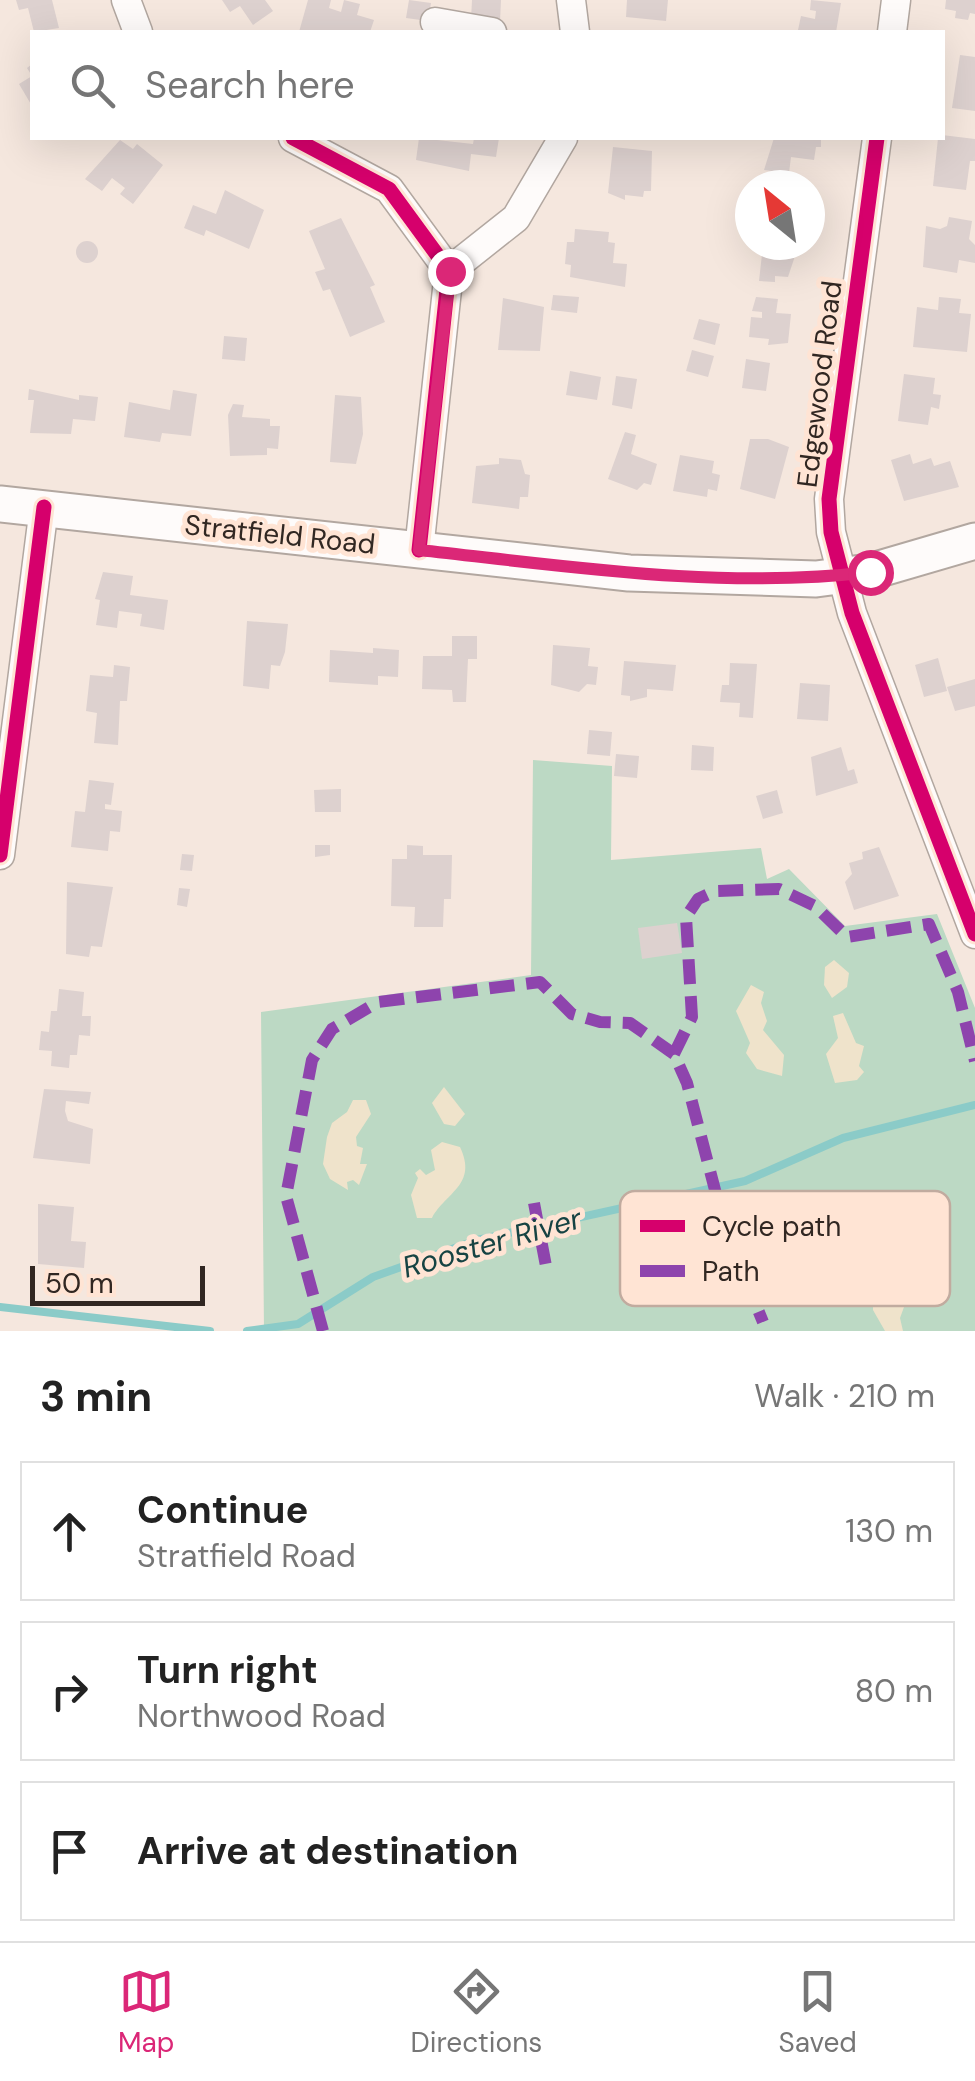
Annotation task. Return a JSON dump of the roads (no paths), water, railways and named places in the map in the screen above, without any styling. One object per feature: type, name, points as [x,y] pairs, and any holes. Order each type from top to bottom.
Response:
[{"type":"main road","name":"Stratfield Road","points":[[0,504],[629,573],[816,579],[870,572],[975,541]]},
{"type":"street","points":[[126,0],[137,30]]},
{"type":"street","points":[[571,0],[575,30]]},
{"type":"street","points":[[892,30],[896,0]]},
{"type":"street","points":[[434,22],[480,30]]},
{"type":"street","points":[[296,140],[388,189],[450,271],[419,550]]},
{"type":"street","points":[[450,271],[516,218],[562,140]]},
{"type":"street","name":"Edgewood Road","points":[[877,140],[829,499],[831,532],[852,613],[975,934]]},
{"type":"street","points":[[0,855],[44,508]]},
{"type":"waterway","name":"Rooster River","points":[[700,1191],[745,1181],[843,1138],[975,1105]]},
{"type":"waterway","name":"Rooster River","points":[[247,1331],[298,1324],[373,1277],[477,1240],[620,1209]]},
{"type":"waterway","name":"Rooster River","points":[[0,1307],[210,1331]]}]
